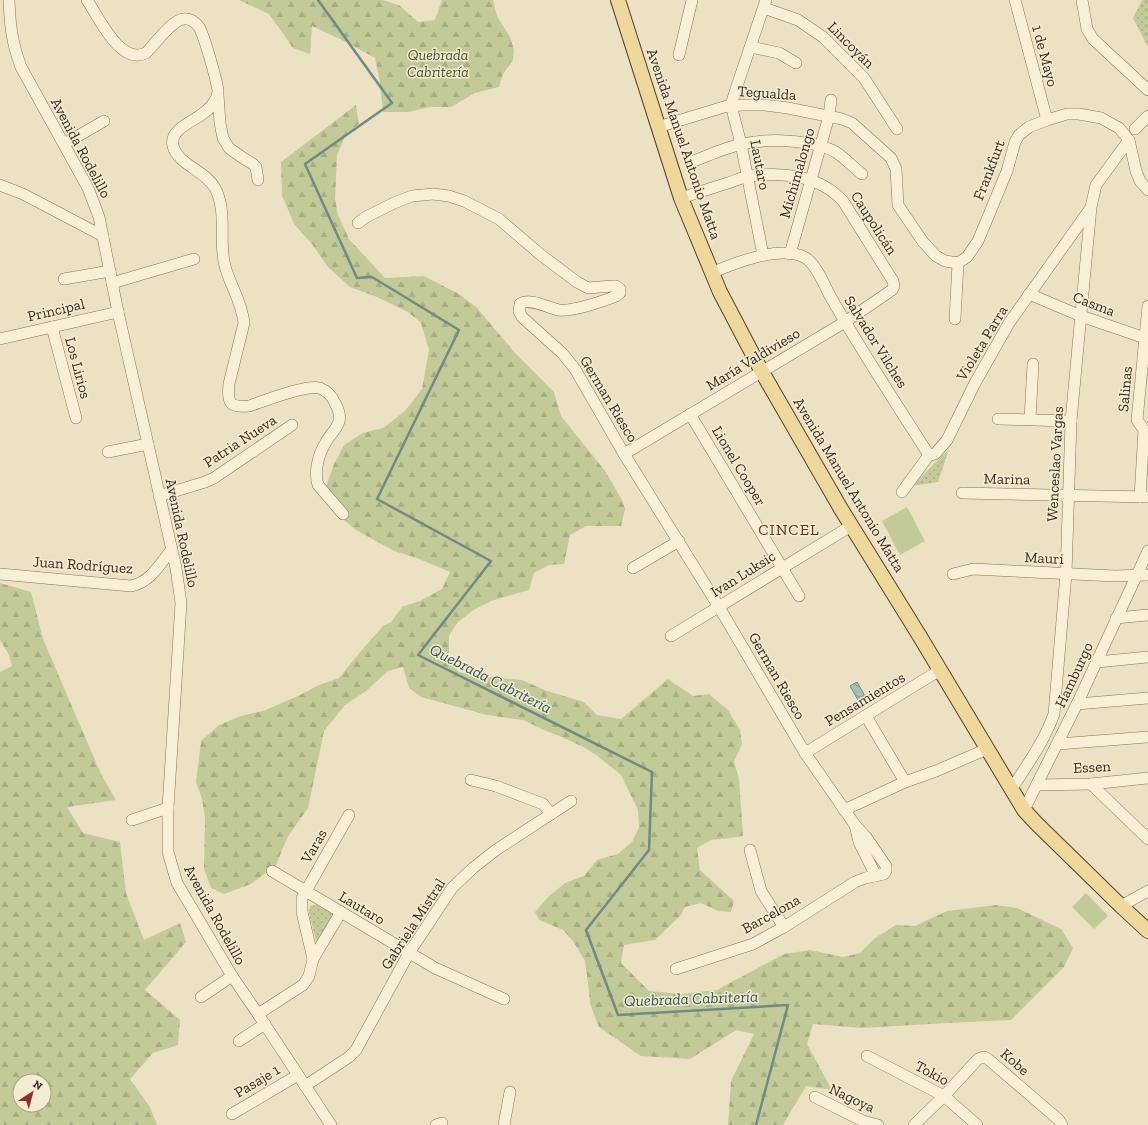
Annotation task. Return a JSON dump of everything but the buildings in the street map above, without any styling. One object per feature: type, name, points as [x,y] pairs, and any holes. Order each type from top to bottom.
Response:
[{"type":"main road","name":"Avenida Manuel Antonio Matta","points":[[618,0],[681,198],[711,274],[762,372],[851,526],[1024,810],[1148,931]]},
{"type":"street","name":"Avenida Rodelillo","points":[[8,0],[5,26],[21,67],[88,188],[99,217],[118,312],[172,549],[179,586],[181,603],[168,808],[168,852],[177,882],[232,976],[331,1125]]},
{"type":"street","points":[[87,0],[113,41],[125,51],[135,55],[146,53],[177,21],[186,19],[192,21],[200,29],[216,79],[220,123],[223,138],[229,148],[253,164],[256,168],[258,180]]},
{"type":"street","points":[[679,55],[692,0]]},
{"type":"street","name":"1 de Mayo","points":[[1015,0],[1047,120]]},
{"type":"street","points":[[1082,0],[1087,29],[1093,39],[1148,90]]},
{"type":"street","points":[[731,105],[765,4]]},
{"type":"street","name":"Lincoyán","points":[[765,4],[798,20],[823,36],[864,78],[897,129]]},
{"type":"street","points":[[751,47],[762,48],[779,53],[796,63]]},
{"type":"street","points":[[218,93],[214,103],[205,114],[174,135],[173,146],[178,156],[211,181],[216,190],[220,203],[223,222],[223,251],[225,265],[243,313],[244,323],[229,384],[229,401],[233,405],[249,406],[307,388],[319,388],[330,395],[339,410],[340,418],[338,426],[327,440],[321,451],[316,480],[318,485],[343,514]]},
{"type":"street","name":"Michimalongo","points":[[792,254],[810,180],[829,116],[831,100]]},
{"type":"street","name":"Tegualda","points":[[658,127],[731,105],[765,105],[829,116]]},
{"type":"street","name":"Lautaro","points":[[731,105],[748,176],[763,255]]},
{"type":"street","name":"Frankfurt","points":[[958,263],[967,257],[978,241],[1008,171],[1015,142],[1019,135],[1029,127],[1067,114],[1090,115],[1102,118],[1119,128],[1129,140]]},
{"type":"street","points":[[829,116],[842,118],[852,123],[891,158],[896,169],[898,205],[929,250],[945,261],[958,263],[955,319]]},
{"type":"street","points":[[1136,129],[1148,116]]},
{"type":"street","points":[[64,144],[104,121]]},
{"type":"street","points":[[1129,140],[1136,171],[1140,181],[1148,190]]},
{"type":"street","name":"Wenceslao Vargas","points":[[1011,790],[1040,744],[1050,726],[1054,714],[1066,574],[1071,420],[1091,207],[1096,185],[1129,140]]},
{"type":"street","points":[[691,162],[741,144],[780,141],[820,146],[832,150],[862,174]]},
{"type":"street","name":"Caupolicán","points":[[681,198],[748,176],[786,175],[797,176],[810,180],[827,188],[843,201],[893,281],[894,286]]},
{"type":"street","points":[[0,184],[23,194],[102,236]]},
{"type":"street","name":"German Riesco","points":[[358,223],[366,217],[412,196],[433,194],[449,196],[464,201],[499,219],[541,255],[577,282],[588,288],[616,286],[620,289],[620,293],[616,296],[570,311],[559,310],[529,302],[522,303],[519,307],[522,317],[569,360],[624,454],[720,606],[804,753],[886,866],[886,871],[884,874],[876,876]]},
{"type":"street","name":"Violeta Parra","points":[[902,492],[929,454],[935,454],[947,440],[982,370],[1010,323],[1091,207]]},
{"type":"street","points":[[711,274],[726,266],[763,255],[776,253],[792,254]]},
{"type":"street","name":"Salvador Vilches","points":[[792,254],[802,256],[810,261],[845,322],[929,454]]},
{"type":"street","points":[[112,283],[194,259]]},
{"type":"street","points":[[64,279],[110,271]]},
{"type":"street","name":"María Valdivieso","points":[[624,454],[845,322],[892,290],[894,286]]},
{"type":"street","name":"Casma","points":[[1030,294],[1081,316],[1146,339]]},
{"type":"street","name":"Salinas","points":[[1144,497],[1146,431],[1137,420],[1148,306]]},
{"type":"street","name":"Principal","points":[[0,338],[118,312]]},
{"type":"street","name":"Los Lirios","points":[[52,327],[76,418]]},
{"type":"street","points":[[1030,420],[1033,364]]},
{"type":"street","name":"Lionel Cooper","points":[[690,414],[799,596]]},
{"type":"street","points":[[998,419],[1071,420]]},
{"type":"street","name":"Patria Nueva","points":[[159,496],[214,478],[292,425]]},
{"type":"street","points":[[108,452],[148,444]]},
{"type":"street","name":"Marina","points":[[962,493],[1144,497]]},
{"type":"street","name":"Ivan Luksic","points":[[671,636],[851,526]]},
{"type":"street","points":[[633,568],[679,541]]},
{"type":"street","name":"Juan Rodríguez","points":[[0,574],[131,586],[139,585],[149,578],[172,549]]},
{"type":"street","name":"Hamburgo","points":[[1024,810],[1058,744],[1097,662],[1135,576],[1148,551]]},
{"type":"street","name":"Mauri","points":[[952,574],[973,569],[1066,574],[1148,575]]},
{"type":"street","points":[[1116,618],[1148,615]]},
{"type":"street","points":[[1097,662],[1148,658]]},
{"type":"street","name":"Pensamientos","points":[[804,753],[940,670]]},
{"type":"street","points":[[1077,704],[1148,698]]},
{"type":"street","points":[[866,716],[905,782]]},
{"type":"street","points":[[1058,744],[1148,737]]},
{"type":"street","points":[[844,810],[905,782],[987,749]]},
{"type":"street","name":"Essen","points":[[1037,784],[1090,784],[1148,778]]},
{"type":"street","points":[[471,780],[496,786],[543,804],[551,814]]},
{"type":"street","points":[[1090,784],[1148,839]]},
{"type":"street","name":"Gabriela Mistral","points":[[305,1086],[349,1057],[356,1050],[409,953],[452,888],[473,868],[496,850],[571,801]]},
{"type":"street","points":[[132,820],[168,808]]},
{"type":"street","name":"Varas","points":[[313,959],[302,912],[302,898],[349,815]]},
{"type":"street","points":[[750,850],[761,891],[784,927]]},
{"type":"street","name":"Lautaro","points":[[272,871],[445,973],[504,999]]},
{"type":"street","name":"Barcelona","points":[[676,969],[753,944],[784,927],[856,882],[865,878],[876,876]]},
{"type":"street","points":[[1121,906],[1148,892]]},
{"type":"street","points":[[258,1014],[303,985],[309,976],[313,959],[341,912]]},
{"type":"street","points":[[201,997],[232,976]]},
{"type":"street","points":[[239,1041],[265,1024]]},
{"type":"street","name":"Tokio","points":[[867,1056],[944,1096],[977,1125]]},
{"type":"street","name":"Kobe","points":[[914,1125],[978,1060],[984,1057],[988,1058],[1059,1120],[1062,1125]]},
{"type":"street","name":"Pasaje 1","points":[[232,1114],[298,1075]]},
{"type":"street","points":[[504,1125],[510,1092]]},
{"type":"street","name":"Nagoya","points":[[815,1097],[863,1121],[878,1125]]},
{"type":"green space","name":"Quebrada Cabritería","points":[[239,0],[382,0],[399,5],[418,22],[435,20],[442,0],[493,0],[497,16],[510,37],[514,50],[513,60],[503,74],[499,87],[475,93],[451,107],[431,107],[408,112],[383,112],[380,83],[375,58],[312,26],[310,54],[293,48],[269,14]]},
{"type":"green space","points":[[1142,0],[1148,0],[1148,47],[1133,18]]},
{"type":"green space","points":[[356,105],[359,124],[346,134],[337,155],[335,199],[338,215],[349,239],[385,278],[424,276],[459,294],[477,308],[515,353],[554,392],[561,416],[605,471],[622,500],[625,509],[621,526],[586,526],[570,535],[564,564],[549,565],[534,573],[529,590],[491,601],[472,611],[457,623],[449,636],[449,659],[459,672],[479,676],[522,680],[547,691],[584,702],[597,715],[621,719],[668,679],[693,696],[709,694],[728,710],[740,730],[742,744],[734,762],[739,778],[743,836],[711,840],[697,848],[700,870],[734,901],[731,912],[718,911],[701,903],[685,907],[681,915],[655,940],[624,945],[621,963],[649,991],[682,994],[717,990],[784,954],[810,950],[843,957],[860,953],[875,938],[896,925],[915,926],[947,911],[996,905],[1017,908],[1061,929],[1073,948],[1064,967],[1011,1020],[862,1028],[813,1024],[807,1044],[832,1090],[806,1086],[783,1125],[728,1125],[731,1081],[754,1034],[736,1030],[690,1059],[641,1056],[599,1027],[590,1004],[585,961],[573,941],[563,930],[539,920],[535,912],[548,897],[565,883],[584,876],[597,860],[618,854],[632,842],[639,827],[638,810],[621,775],[585,748],[523,720],[487,715],[421,697],[409,688],[403,667],[388,671],[366,691],[345,705],[324,731],[308,808],[287,838],[276,865],[251,884],[224,894],[211,888],[204,869],[205,818],[202,799],[196,782],[201,741],[219,725],[241,716],[263,711],[317,686],[339,678],[383,626],[391,622],[402,607],[422,600],[442,589],[450,572],[417,558],[394,551],[356,530],[331,510],[326,486],[334,464],[344,445],[363,433],[383,428],[405,411],[422,389],[429,350],[421,323],[408,312],[377,297],[350,287],[328,267],[312,244],[294,224],[282,195],[281,162]]},
{"type":"green space","points":[[949,449],[938,482],[912,486]]},
{"type":"green space","points":[[907,507],[925,541],[900,555],[882,521]]},
{"type":"green space","points":[[0,583],[31,592],[43,639],[101,774],[116,800],[67,807],[83,833],[120,842],[126,893],[144,940],[180,923],[186,942],[145,990],[180,1020],[178,1045],[153,1053],[130,1079],[150,1107],[157,1125],[0,1125],[0,672],[12,666],[9,655],[0,640]]},
{"type":"green space","points":[[1086,893],[1108,916],[1094,929],[1072,907]]},
{"type":"green space","points":[[318,905],[334,915],[317,945],[309,913],[310,906]]},
{"type":"water","points":[[857,682],[865,696],[858,700],[850,686]]},
{"type":"waterway","name":"Quebrada Cabritería","points":[[318,0],[392,103],[305,164],[357,278],[372,277],[459,330],[377,499],[491,561],[418,655],[652,772],[649,850],[586,930],[618,1015],[788,1005],[756,1125]]},
{"type":"district","name":"CINCEL","points":[[789,529]]}]
